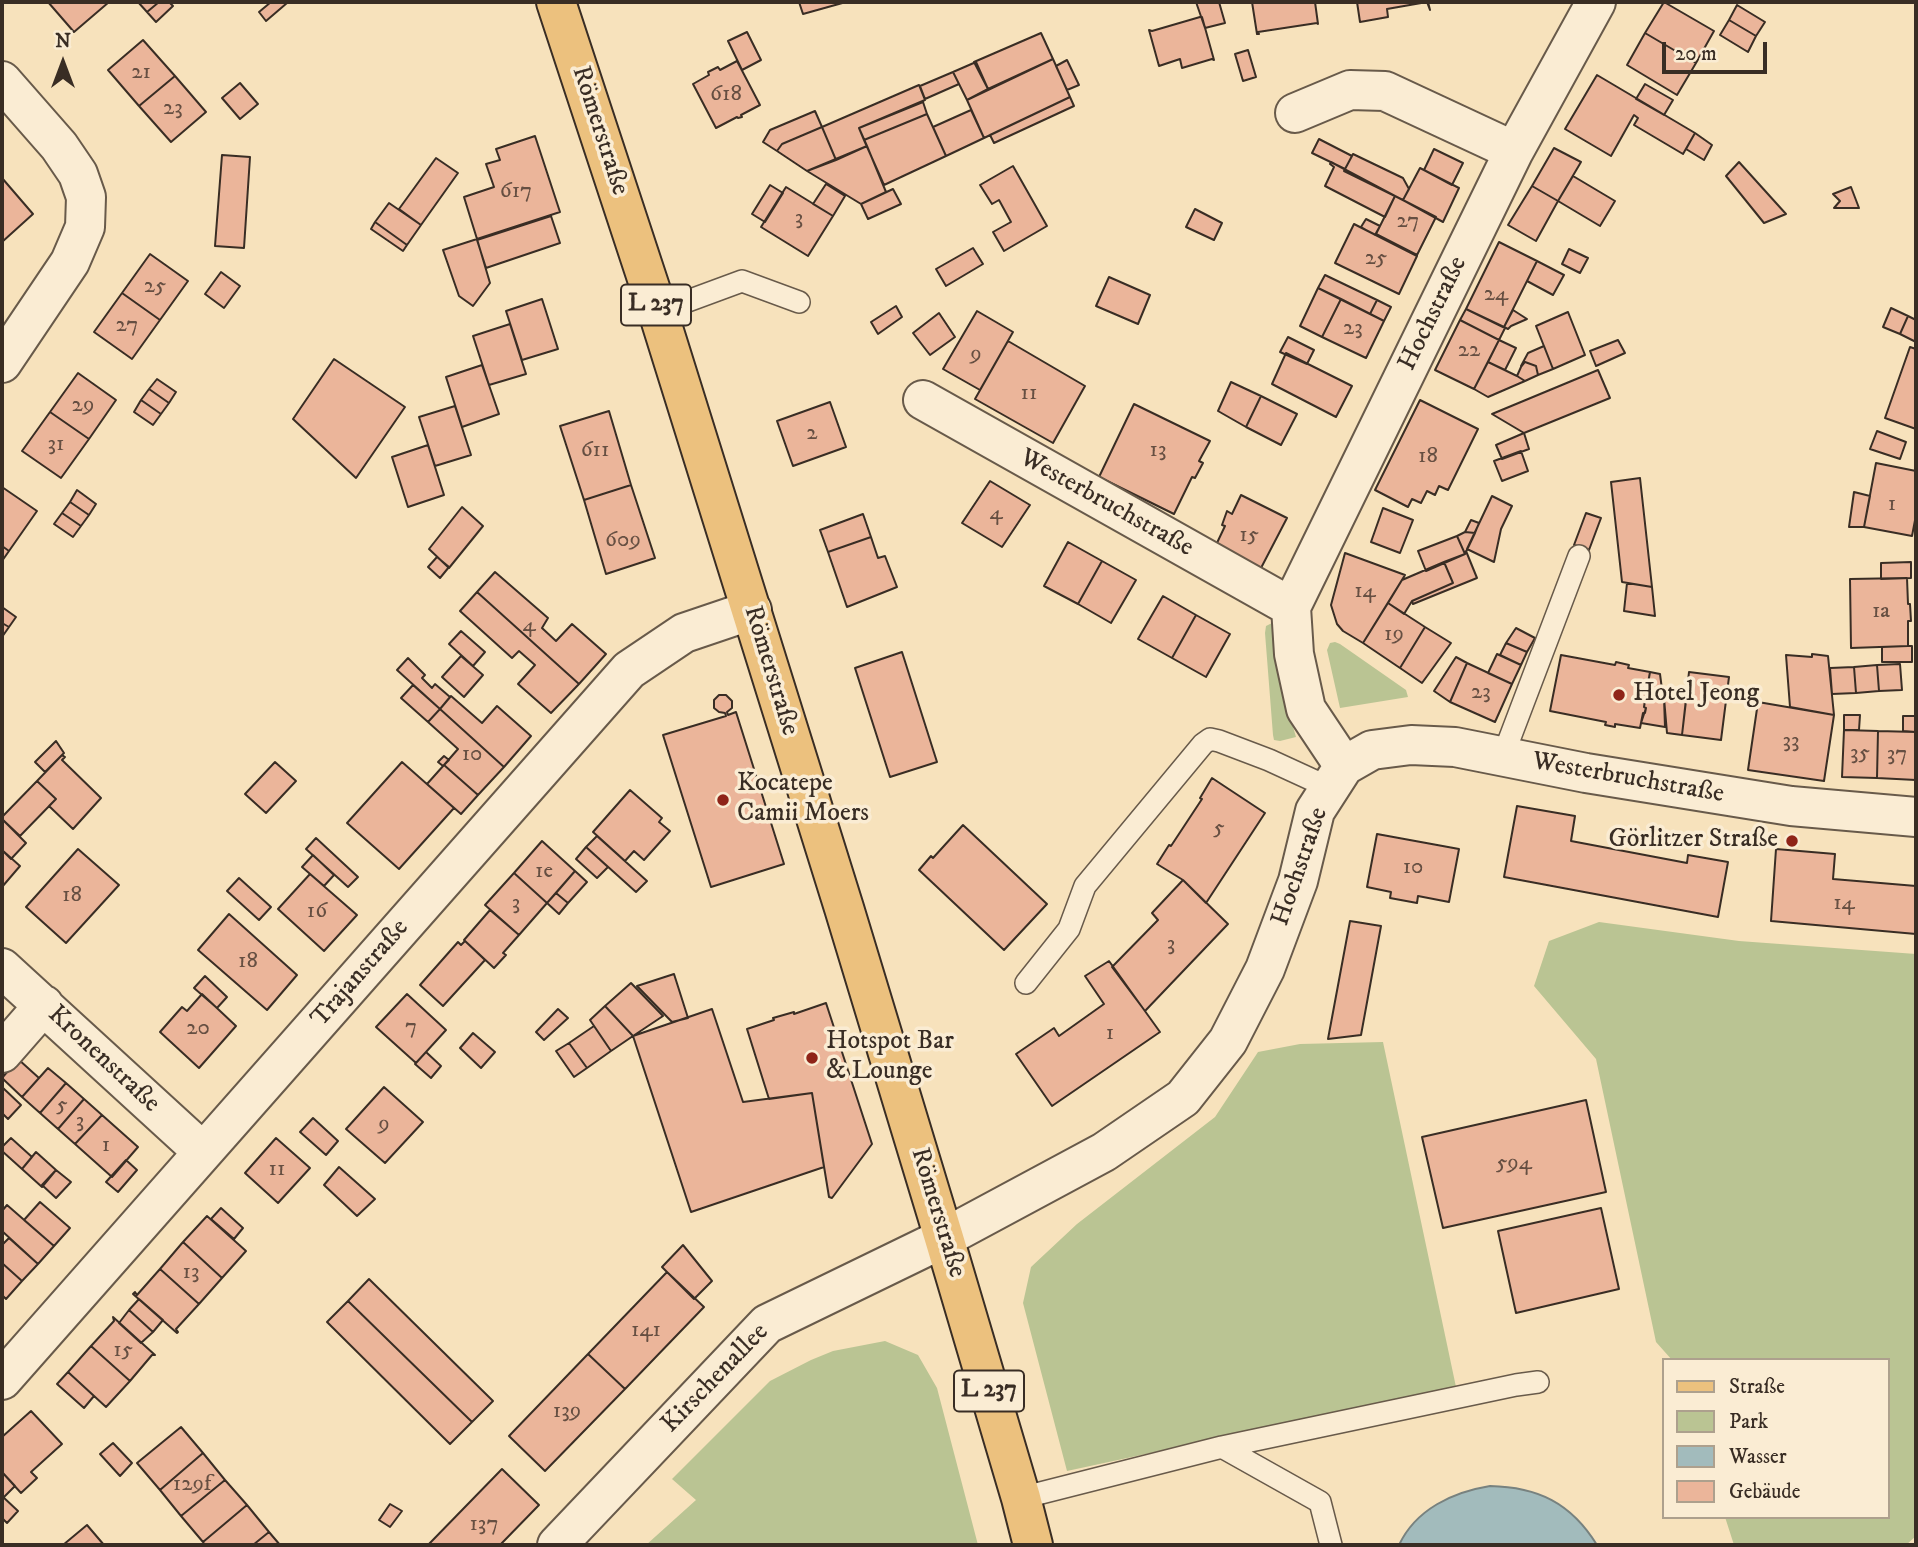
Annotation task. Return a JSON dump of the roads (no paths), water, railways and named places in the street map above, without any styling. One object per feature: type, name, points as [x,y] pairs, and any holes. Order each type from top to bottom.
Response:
[{"type":"main road","name":"Römerstraße","points":[[556,2],[752,610],[944,1238],[1021,1498],[1032,1545]]},
{"type":"street","name":"Hochstraße","points":[[944,1238],[1104,1152],[1183,1098],[1228,1041],[1265,970],[1298,881],[1315,811],[1337,777],[1306,709],[1294,654],[1291,607],[1514,151],[1596,2]]},
{"type":"street","points":[[2,81],[59,146],[78,174],[86,197],[85,227],[70,262],[2,363]]},
{"type":"street","points":[[1295,113],[1350,90],[1385,91],[1514,151]]},
{"type":"street","name":"Westerbruchstraße","points":[[923,400],[1291,607]]},
{"type":"street","name":"Trajanstraße","points":[[2,1380],[629,670],[684,633],[752,610]]},
{"type":"street","name":"Westerbruchstraße","points":[[1337,777],[1372,750],[1411,745],[1455,747],[1586,773],[1791,806],[1916,817]]},
{"type":"street","name":"Kronenstraße","points":[[2,968],[204,1152]]},
{"type":"street","points":[[2,1053],[44,1005]]},
{"type":"street","name":"Kirschenallee","points":[[556,1545],[767,1324],[944,1238]]},
{"type":"lane","points":[[658,312],[742,281],[799,302]]},
{"type":"lane","points":[[1503,756],[1580,556]]},
{"type":"lane","points":[[1026,983],[1069,929],[1085,886],[1210,739],[1269,760],[1337,777]]},
{"type":"lane","points":[[1021,1498],[1222,1447],[1538,1382]]},
{"type":"lane","points":[[1222,1447],[1320,1502],[1331,1545]]},
{"type":"water","points":[[1490,1486],[1523,1490],[1552,1500],[1576,1518],[1597,1545],[1399,1545],[1415,1521],[1437,1504]]},
{"type":"place","name":"Hotel Jeong","points":[[1619,695]]},
{"type":"place","name":"Kocatepe Camii Moers","points":[[723,800]]},
{"type":"place","name":"Görlitzer Straße","points":[[1792,841]]},
{"type":"place","name":"Hotspot Bar & Lounge","points":[[812,1058]]}]
